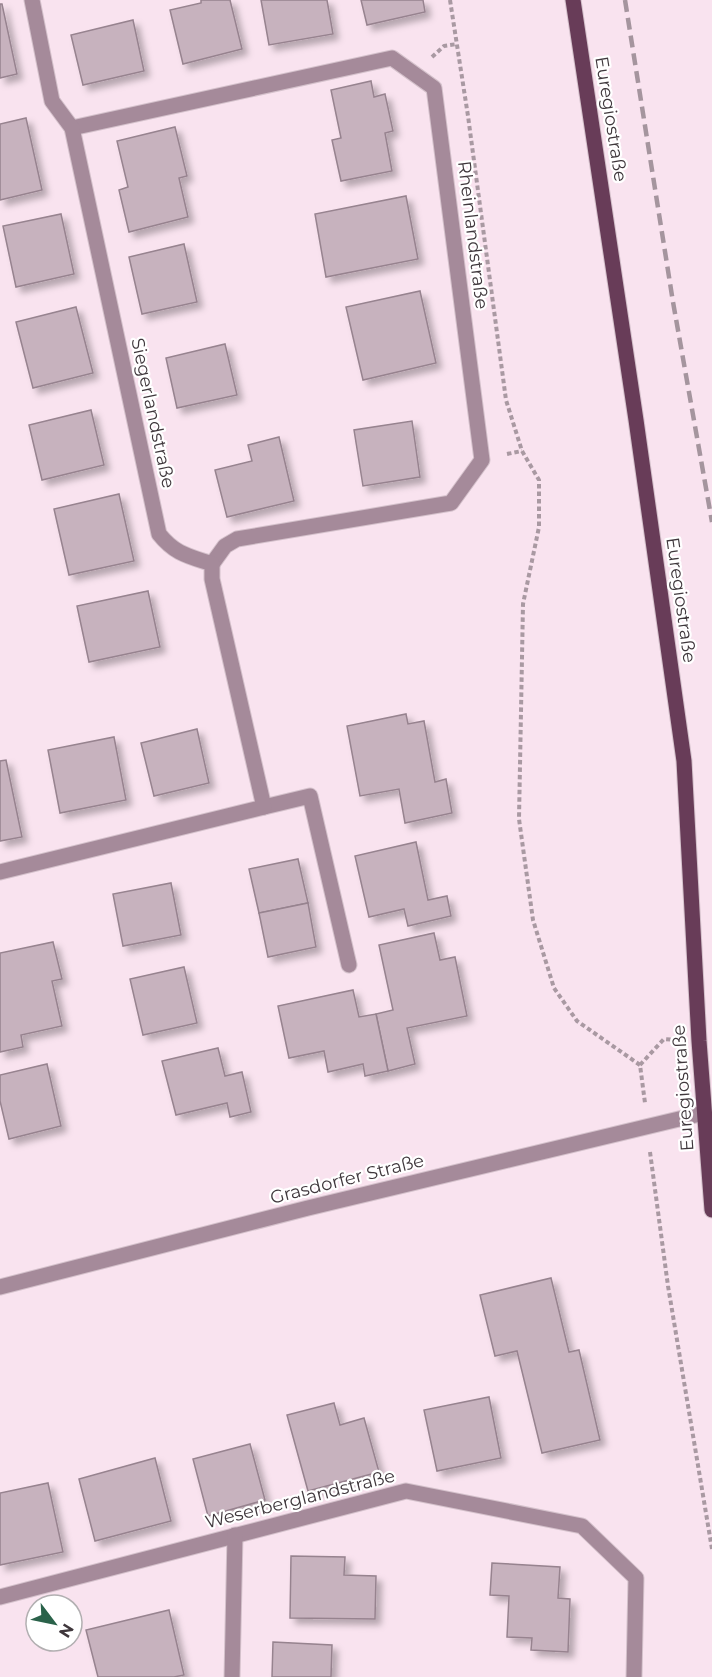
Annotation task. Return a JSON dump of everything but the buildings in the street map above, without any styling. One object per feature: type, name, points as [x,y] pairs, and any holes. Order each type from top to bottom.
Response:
[{"type":"main road","name":"Euregiostraße","points":[[573,0],[684,761],[704,1113],[712,1210]]},
{"type":"street","name":"Siegerlandstraße","points":[[32,0],[52,101],[72,128],[159,534],[180,554],[212,564]]},
{"type":"street","name":"Rheinlandstraße","points":[[72,128],[392,58],[434,88],[482,460],[451,503],[237,539],[225,546],[212,564]]},
{"type":"street","points":[[212,564],[212,579],[264,807]]},
{"type":"street","points":[[0,872],[310,796],[350,965]]},
{"type":"street","name":"Grasdorfer Straße","points":[[0,1287],[308,1208],[704,1113]]},
{"type":"street","name":"Weserberglandstraße","points":[[0,1597],[406,1491],[582,1526],[636,1578],[634,1677]]},
{"type":"street","points":[[232,1677],[236,1535]]},
{"type":"path","points":[[450,0],[506,400],[522,451],[539,480],[539,527],[523,604],[519,808],[533,920],[554,988],[577,1021],[640,1065],[668,1286],[712,1549]]},
{"type":"railway","points":[[625,0],[673,302],[712,522]]}]
